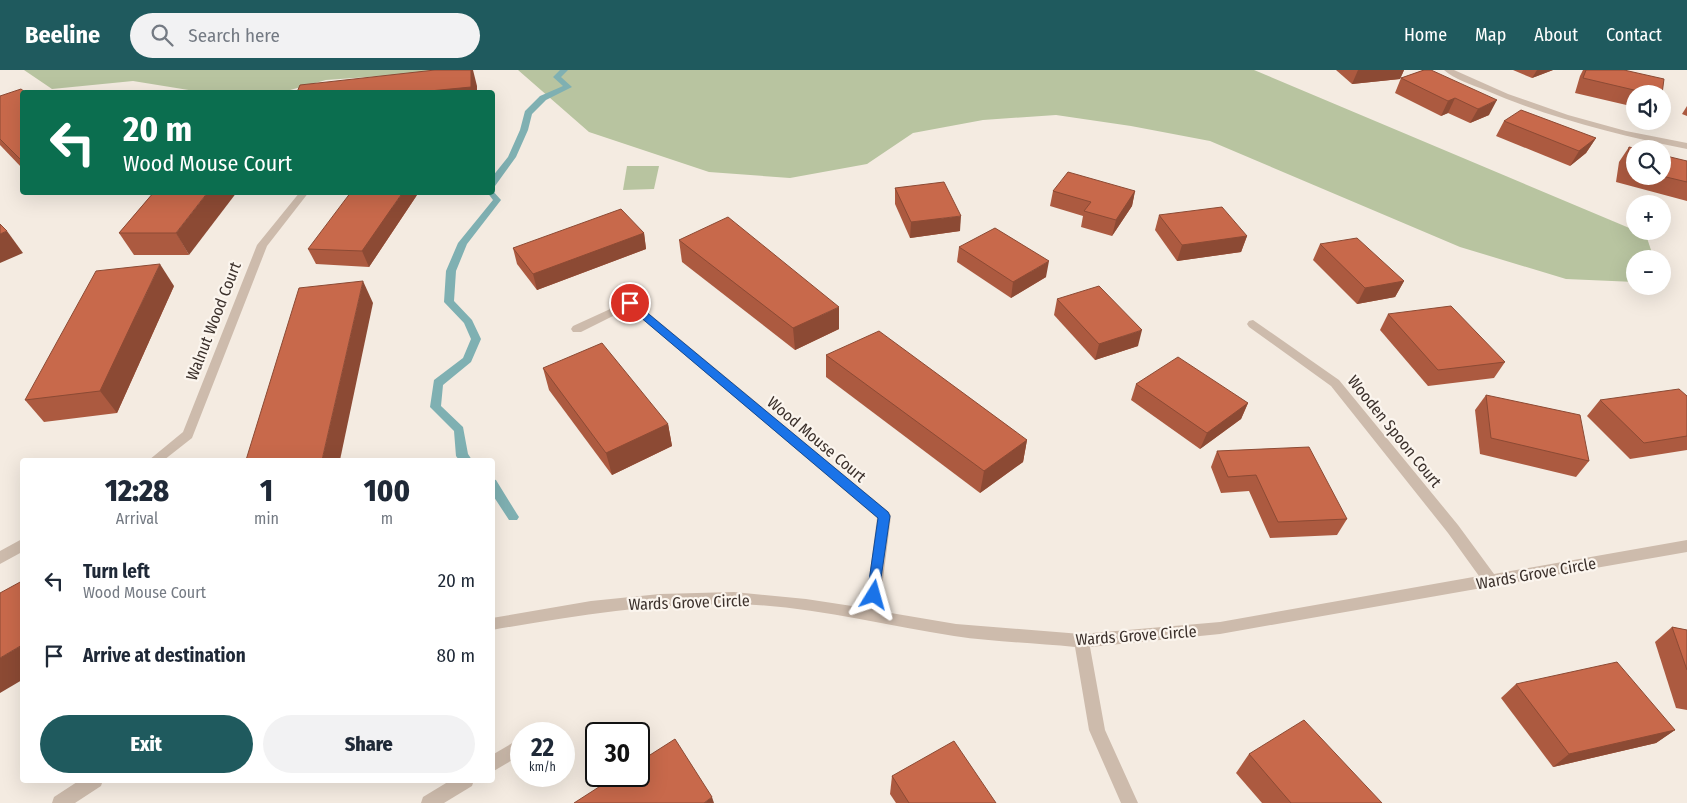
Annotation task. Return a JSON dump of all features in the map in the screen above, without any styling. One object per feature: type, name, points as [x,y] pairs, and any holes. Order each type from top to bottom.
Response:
[{"type":"street","points":[[1448,70],[1508,96],[1548,110],[1634,135],[1687,146]]},
{"type":"street","name":"Walnut Wood Court","points":[[158,458],[188,435],[262,245],[302,195]]},
{"type":"street","name":"Wood Mouse Court","points":[[577,329],[630,303],[884,516],[871,615]]},
{"type":"street","name":"Wooden Spoon Court","points":[[1253,324],[1335,382],[1453,529],[1490,580]]},
{"type":"street","points":[[0,558],[20,546]]},
{"type":"street","name":"Wards Grove Circle","points":[[495,623],[591,607],[660,600],[734,598],[806,604],[956,630],[1081,641],[1220,628],[1687,546]]},
{"type":"street","points":[[1081,641],[1097,730],[1130,803]]},
{"type":"street","points":[[495,762],[510,753]]},
{"type":"street","points":[[60,803],[90,783]]},
{"type":"street","points":[[428,803],[461,783]]},
{"type":"green space","points":[[24,70],[466,70],[326,80],[290,90],[189,90],[133,81],[52,89]]},
{"type":"green space","points":[[518,70],[1254,70],[1626,227],[1626,240],[1648,240],[1651,250],[1626,250],[1626,282],[1566,279],[1460,247],[1210,141],[1131,126],[1056,115],[983,120],[913,133],[867,164],[790,178],[709,172],[589,132]]},
{"type":"green space","points":[[627,166],[659,166],[654,189],[623,190]]},
{"type":"building","points":[[435,70],[471,70],[471,87],[440,90],[298,90],[300,85]]},
{"type":"building","points":[[1424,70],[1431,70],[1497,100],[1478,109],[1455,98],[1448,101],[1401,78]]},
{"type":"building","points":[[1586,70],[1624,70],[1664,79],[1663,85],[1626,85],[1626,88],[1583,78]]},
{"type":"building","points":[[21,89],[22,90],[20,90],[20,159],[0,139],[0,96]]},
{"type":"building","points":[[1521,110],[1596,138],[1579,151],[1504,121]]},
{"type":"building","points":[[1671,157],[1687,161],[1687,182],[1671,178]]},
{"type":"building","points":[[1068,172],[1135,191],[1116,220],[1084,211],[1091,202],[1053,191]]},
{"type":"building","points":[[944,182],[961,216],[911,222],[895,188]]},
{"type":"building","points":[[151,195],[206,195],[176,233],[119,233]]},
{"type":"building","points":[[349,195],[401,195],[362,251],[308,249]]},
{"type":"building","points":[[1222,207],[1247,236],[1182,245],[1159,215]]},
{"type":"building","points":[[621,209],[644,233],[533,274],[513,248]]},
{"type":"building","points":[[728,217],[839,307],[793,328],[679,240]]},
{"type":"building","points":[[0,224],[7,231],[0,234]]},
{"type":"building","points":[[995,228],[1049,261],[1013,282],[959,247]]},
{"type":"building","points":[[1357,238],[1404,281],[1365,288],[1320,244]]},
{"type":"building","points":[[160,264],[100,391],[25,400],[96,271]]},
{"type":"building","points":[[363,281],[322,458],[247,458],[299,288]]},
{"type":"building","points":[[1099,286],[1142,330],[1099,344],[1057,299]]},
{"type":"building","points":[[1451,306],[1505,362],[1438,370],[1388,314]]},
{"type":"building","points":[[879,331],[1027,440],[984,471],[826,355]]},
{"type":"building","points":[[602,343],[668,424],[606,453],[543,368]]},
{"type":"building","points":[[1178,357],[1248,403],[1207,433],[1136,384]]},
{"type":"building","points":[[1679,389],[1687,396],[1687,436],[1644,443],[1600,400]]},
{"type":"building","points":[[1486,395],[1580,415],[1589,461],[1491,438]]},
{"type":"building","points":[[1309,447],[1347,519],[1278,522],[1256,475],[1228,477],[1217,451]]},
{"type":"building","points":[[20,582],[20,646],[0,658],[0,593]]},
{"type":"building","points":[[1672,627],[1687,630],[1687,670]]},
{"type":"building","points":[[1617,662],[1675,730],[1569,754],[1516,684]]},
{"type":"building","points":[[1304,720],[1382,803],[1291,803],[1249,754]]},
{"type":"building","points":[[675,739],[712,797],[704,803],[574,803],[599,787],[650,787],[650,755]]},
{"type":"building","points":[[954,741],[996,803],[909,803],[892,776]]},
{"type":"waterway","points":[[495,180],[512,157],[524,130],[528,113],[543,98],[568,87],[557,77],[564,70]]},
{"type":"waterway","points":[[464,458],[462,456],[459,430],[435,407],[438,383],[467,360],[476,339],[468,322],[449,302],[451,271],[463,243],[497,200],[493,195]]},
{"type":"waterway","points":[[495,488],[513,517]]},
{"type":"route","points":[[630,303],[884,516],[874,595]]}]
